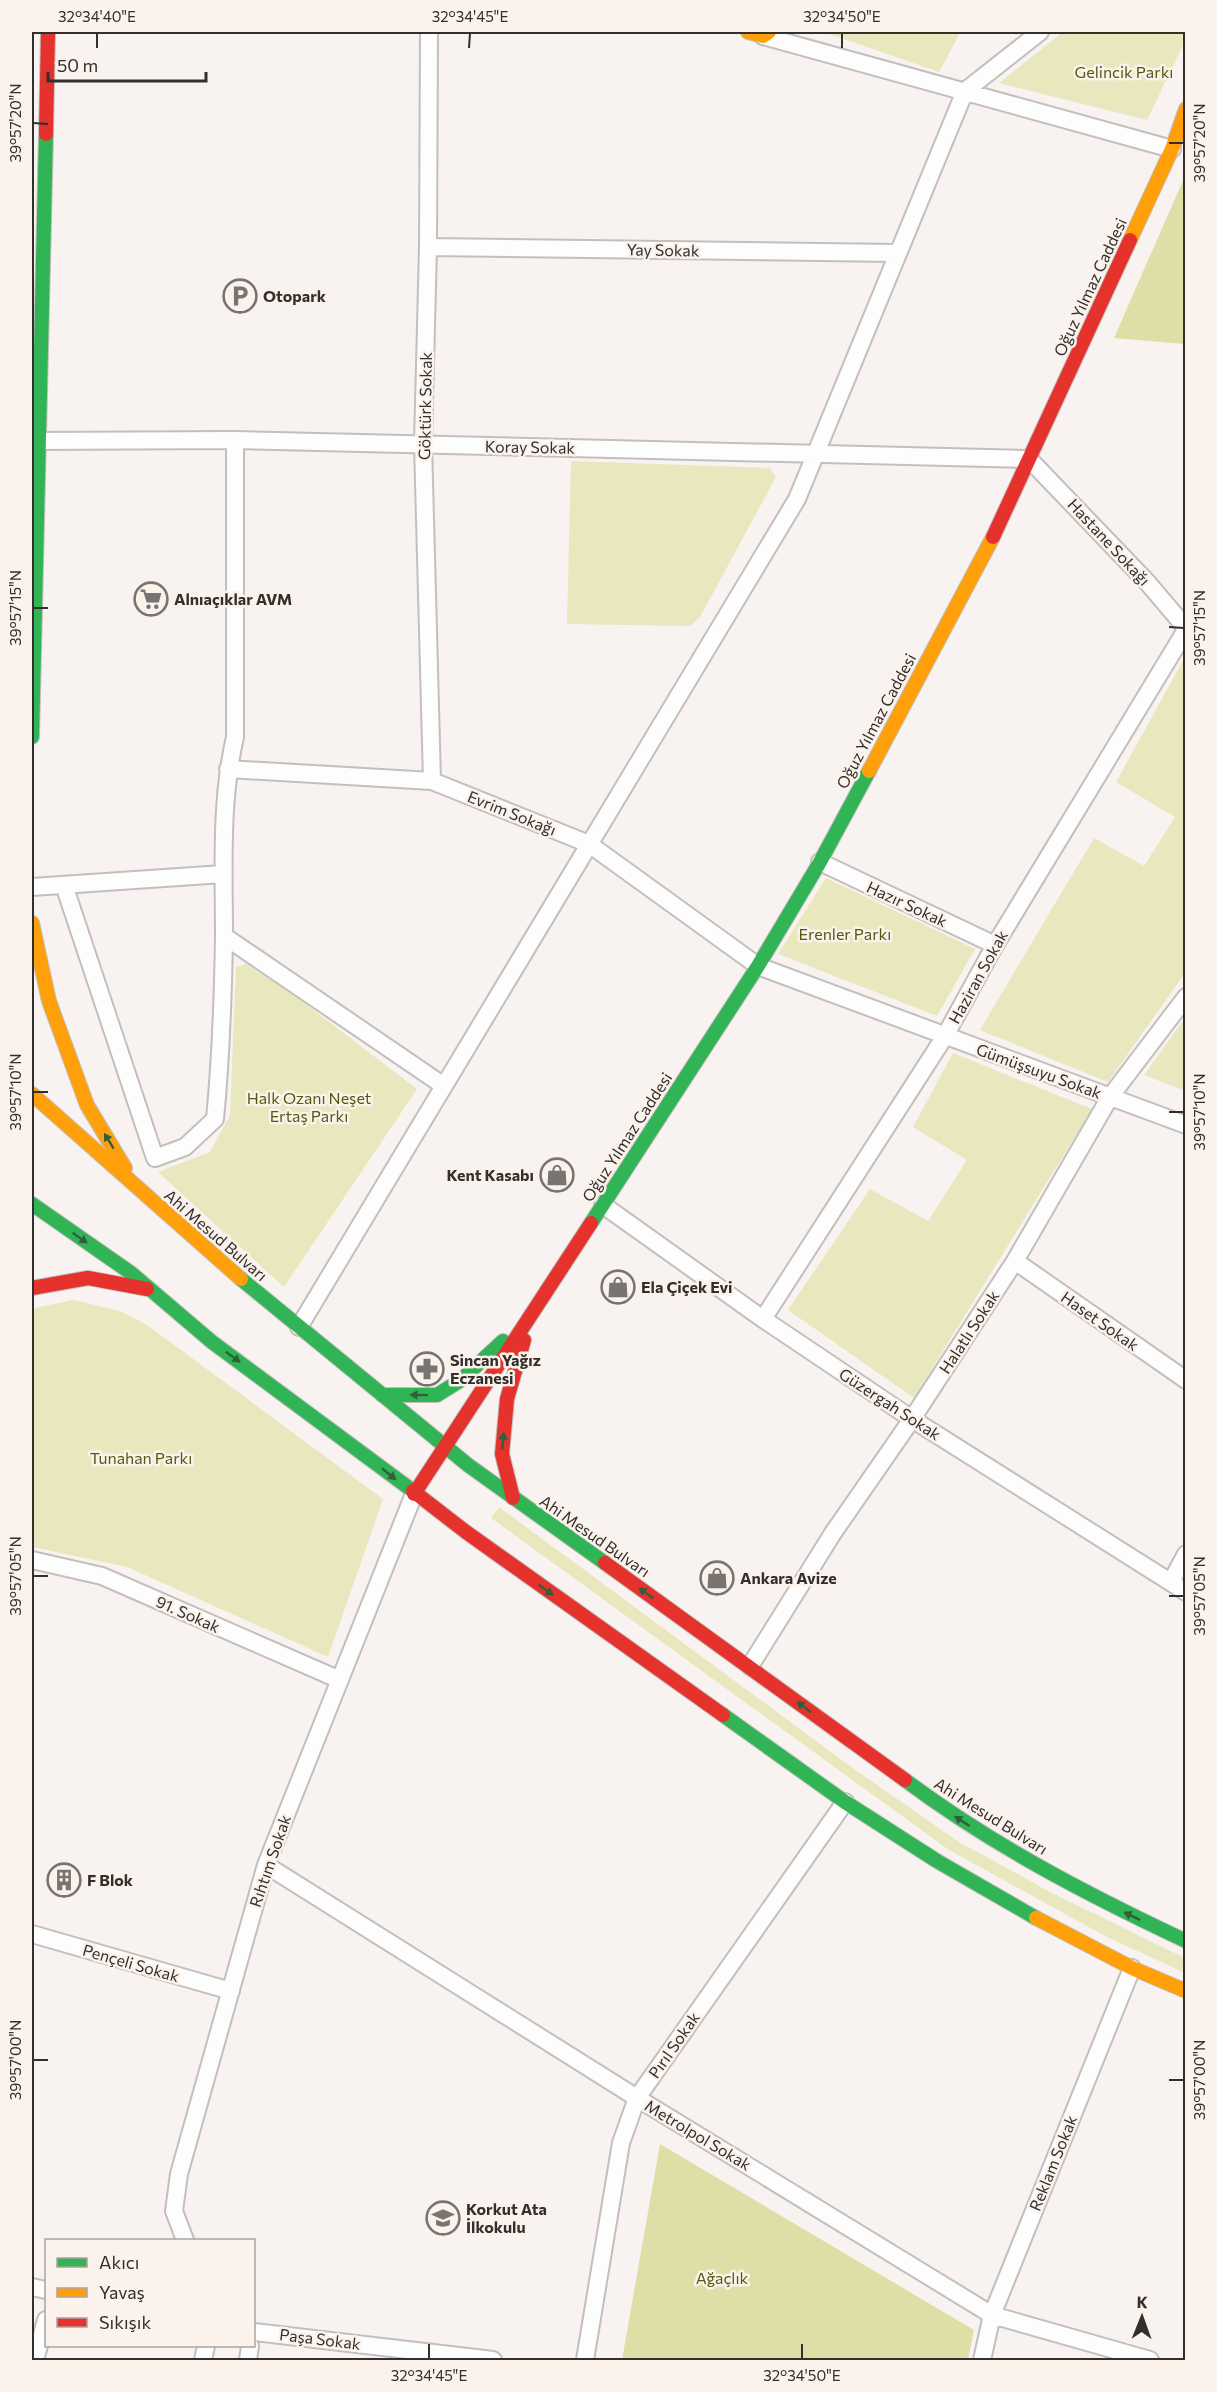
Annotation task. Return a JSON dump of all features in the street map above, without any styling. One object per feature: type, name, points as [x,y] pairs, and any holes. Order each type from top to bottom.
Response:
[{"type":"main road","points":[[32,737],[39,108],[48,32]]},
{"type":"main road","name":"Oğuz Yılmaz Caddesi","points":[[531,1315],[758,966],[820,862],[987,551],[1172,149],[1185,109]]},
{"type":"main road","points":[[32,923],[49,1001],[87,1105],[139,1191]]},
{"type":"main road","name":"Ahi Mesud Bulvarı","points":[[32,1094],[139,1191],[299,1327],[446,1447],[513,1498],[750,1666],[895,1774],[1003,1847],[1132,1916],[1185,1941]]},
{"type":"main road","points":[[32,1204],[131,1273],[213,1342],[371,1459],[414,1494],[845,1802],[957,1872],[1064,1934],[1185,1991]]},
{"type":"main road","points":[[32,1288],[88,1278],[151,1289]]},
{"type":"main road","points":[[414,1494],[531,1315]]},
{"type":"main road","points":[[382,1395],[437,1395],[461,1380],[531,1315]]},
{"type":"main road","points":[[513,1498],[502,1454],[507,1399],[531,1315]]},
{"type":"street","name":"Göktürk Sokak","points":[[429,32],[428,247],[423,444],[432,781]]},
{"type":"street","points":[[299,1327],[797,499],[965,91],[1040,32]]},
{"type":"street","points":[[760,33],[1172,149]]},
{"type":"street","name":"Yay Sokak","points":[[428,247],[898,253]]},
{"type":"street","name":"Koray Sokak","points":[[36,441],[423,444],[1029,459]]},
{"type":"street","points":[[64,885],[155,1158],[185,1147],[215,1119],[221,1057],[223,874],[228,770],[235,737],[236,441]]},
{"type":"street","name":"Hastane Sokağı","points":[[1029,459],[1147,582],[1185,629]]},
{"type":"street","name":"Haziran Sokak","points":[[763,1319],[945,1036],[995,945],[1185,629]]},
{"type":"street","name":"Evrim Sokağı","points":[[228,770],[432,781],[589,844],[758,966]]},
{"type":"street","name":"Hazır Sokak","points":[[820,862],[995,945]]},
{"type":"street","points":[[32,887],[223,874]]},
{"type":"street","points":[[224,936],[444,1086]]},
{"type":"street","name":"Gümüşsuyu Sokak","points":[[758,966],[1185,1125]]},
{"type":"street","name":"Halatlı Sokak","points":[[750,1666],[833,1533],[912,1419],[1015,1262],[1110,1097],[1185,997]]},
{"type":"street","name":"Güzergah Sokak","points":[[603,1205],[763,1319],[912,1419],[1185,1592]]},
{"type":"street","name":"Haset Sokak","points":[[1015,1262],[1185,1380]]},
{"type":"street","name":"Rıhtım Sokak","points":[[184,2239],[174,2211],[179,2174],[266,1865],[414,1494]]},
{"type":"street","points":[[1171,1582],[1185,1554]]},
{"type":"street","name":"91. Sokak","points":[[32,1560],[102,1576],[340,1680]]},
{"type":"street","name":"Pırıl Sokak","points":[[585,2361],[621,2143],[637,2098],[845,1802]]},
{"type":"street","name":"Metrolpol Sokak","points":[[266,1865],[637,2098],[992,2315],[1150,2361]]},
{"type":"street","name":"Pençeli Sokak","points":[[32,1934],[231,1991]]},
{"type":"street","name":"Reklam Sokak","points":[[982,2361],[992,2315],[1132,1968]]},
{"type":"street","points":[[35,2361],[45,2324]]},
{"type":"street","name":"Paşa Sokak","points":[[255,2332],[493,2361]]},
{"type":"green space","points":[[824,32],[953,32],[959,35],[939,72]]},
{"type":"green space","name":"Gelincik Parkı","points":[[1063,32],[1185,32],[1185,41],[1147,120],[999,83]]},
{"type":"green space","points":[[1185,176],[1185,344],[1114,338]]},
{"type":"green space","points":[[571,461],[770,468],[776,477],[700,617],[690,626],[567,624]]},
{"type":"green space","points":[[1185,657],[1185,973],[1108,1082],[980,1030],[1094,838],[1144,866],[1175,817],[1116,782]]},
{"type":"green space","name":"Erenler Parkı","points":[[826,878],[975,949],[937,1016],[778,954]]},
{"type":"green space","name":"Halk Ozanı Neşet Ertaş Parkı","points":[[246,964],[291,993],[417,1089],[284,1287],[158,1172],[210,1152],[230,1115],[236,967]]},
{"type":"green space","points":[[1185,1018],[1185,1091],[1144,1075]]},
{"type":"green space","points":[[953,1053],[1092,1109],[914,1398],[788,1310],[870,1189],[928,1221],[967,1160],[913,1127]]},
{"type":"green space","name":"Tunahan Parkı","points":[[73,1300],[120,1311],[147,1325],[383,1499],[328,1657],[127,1567],[32,1547],[32,1312],[35,1308]]},
{"type":"green space","points":[[499,1507],[854,1769],[959,1842],[1052,1893],[1185,1958],[1185,1973],[1107,1937],[949,1850],[491,1518]]},
{"type":"green space","name":"Ağaçlık","points":[[660,2144],[974,2330],[968,2360],[622,2360]]},
{"type":"traffic: fast","points":[[32,737],[46,134]]},
{"type":"traffic: fast","points":[[591,1223],[758,966],[820,862],[869,771]]},
{"type":"traffic: fast","points":[[32,1204],[131,1273],[212,1342],[413,1491]]},
{"type":"traffic: fast","points":[[241,1279],[468,1465],[605,1563]]},
{"type":"traffic: fast","points":[[382,1395],[437,1395],[461,1380],[503,1341]]},
{"type":"traffic: fast","points":[[723,1715],[845,1802],[937,1861],[1036,1918]]},
{"type":"traffic: fast","points":[[905,1780],[938,1804],[1041,1868],[1186,1941]]},
{"type":"traffic: slow","points":[[748,32],[763,36],[769,32]]},
{"type":"traffic: slow","points":[[1130,240],[1172,149],[1186,109]]},
{"type":"traffic: slow","points":[[869,771],[993,537]]},
{"type":"traffic: slow","points":[[32,923],[49,1001],[87,1105],[125,1168]]},
{"type":"traffic: slow","points":[[32,1094],[241,1279]]},
{"type":"traffic: slow","points":[[1036,1918],[1132,1968],[1186,1991]]},
{"type":"traffic: jam","points":[[46,134],[48,32]]},
{"type":"traffic: jam","points":[[993,537],[1130,240]]},
{"type":"traffic: jam","points":[[414,1494],[591,1223]]},
{"type":"traffic: jam","points":[[32,1288],[88,1278],[147,1289]]},
{"type":"traffic: jam","points":[[513,1498],[502,1454],[507,1399],[524,1340]]},
{"type":"traffic: jam","points":[[413,1491],[466,1532],[723,1715]]},
{"type":"traffic: jam","points":[[605,1563],[905,1780]]},
{"type":"place","name":"Otopark","points":[[240,296]]},
{"type":"place","name":"Alnıaçıklar AVM","points":[[151,599]]},
{"type":"place","name":"Kent Kasabı","points":[[557,1175]]},
{"type":"place","name":"Ela Çiçek Evi","points":[[618,1287]]},
{"type":"place","name":"Sincan Yağız Eczanesi","points":[[427,1369]]},
{"type":"place","name":"Ankara Avize","points":[[717,1578]]},
{"type":"place","name":"F Blok","points":[[64,1880]]},
{"type":"place","name":"Korkut Ata İlkokulu","points":[[443,2218]]}]
